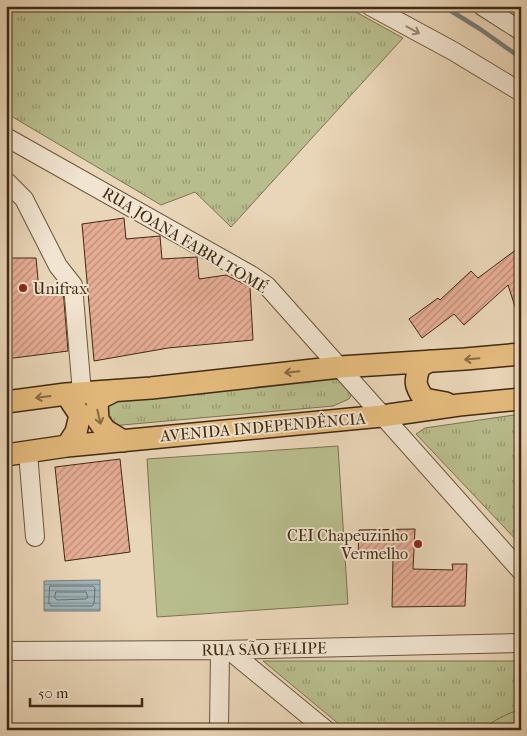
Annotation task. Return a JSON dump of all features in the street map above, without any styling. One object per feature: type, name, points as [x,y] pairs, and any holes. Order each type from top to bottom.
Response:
[{"type":"main road","points":[[6,402],[340,367],[521,354]]},
{"type":"main road","points":[[430,362],[420,366],[417,375],[416,387],[424,399],[459,405]]},
{"type":"main road","points":[[114,390],[102,397],[97,403],[98,420],[105,430],[123,441]]},
{"type":"main road","points":[[67,446],[76,432],[80,415],[74,405],[74,394]]},
{"type":"main road","name":"AVENIDA INDEPENDÊNCIA","points":[[6,455],[67,446],[382,416],[459,405],[521,399]]},
{"type":"street","points":[[370,6],[521,92]]},
{"type":"street","points":[[482,6],[521,31]]},
{"type":"street","name":"RUA JOANA FABRI TOMÉ","points":[[6,137],[251,275],[267,286],[521,571]]},
{"type":"street","points":[[6,181],[24,198],[58,266],[73,285],[74,394]]},
{"type":"street","points":[[28,453],[35,537]]},
{"type":"street","name":"RUA SÃO FELIPE","points":[[6,650],[225,650],[521,643]]},
{"type":"street","points":[[219,730],[225,650]]},
{"type":"street","points":[[225,650],[326,730]]},
{"type":"green space","points":[[6,6],[345,6],[403,38],[231,227],[195,192],[161,205],[6,113]]},
{"type":"green space","points":[[340,374],[353,392],[349,399],[333,406],[111,426],[103,408],[113,395]]},
{"type":"green space","points":[[521,414],[521,545],[416,434],[425,428]]},
{"type":"green space","points":[[338,446],[348,604],[157,617],[147,459]]},
{"type":"green space","points":[[263,661],[521,661],[521,730],[346,730]]},
{"type":"green space","points":[[521,709],[521,721],[500,730],[482,730],[500,718]]},
{"type":"water","points":[[100,580],[100,611],[44,611],[44,581]]},
{"type":"building","points":[[124,218],[126,239],[160,236],[162,259],[197,257],[199,279],[226,275],[250,287],[253,340],[168,348],[94,361],[82,224]]},
{"type":"building","points":[[521,246],[521,316],[518,316],[508,285],[464,325],[454,314],[422,338],[409,319],[438,298],[440,300],[471,271],[478,278]]},
{"type":"building","name":"Unifrax","points":[[6,258],[36,258],[39,290],[61,287],[63,289],[68,351],[6,359]]},
{"type":"building","points":[[120,459],[130,552],[65,561],[55,467]]},
{"type":"building","points":[[415,529],[413,569],[453,570],[452,564],[467,564],[465,606],[392,607],[393,557],[358,558],[359,530]]},
{"type":"waterway","points":[[443,6],[521,58]]},
{"type":"place","name":"Unifrax","points":[[23,288]]},
{"type":"place","name":"CEI Chapeuzinho Vermelho","points":[[418,544]]}]
